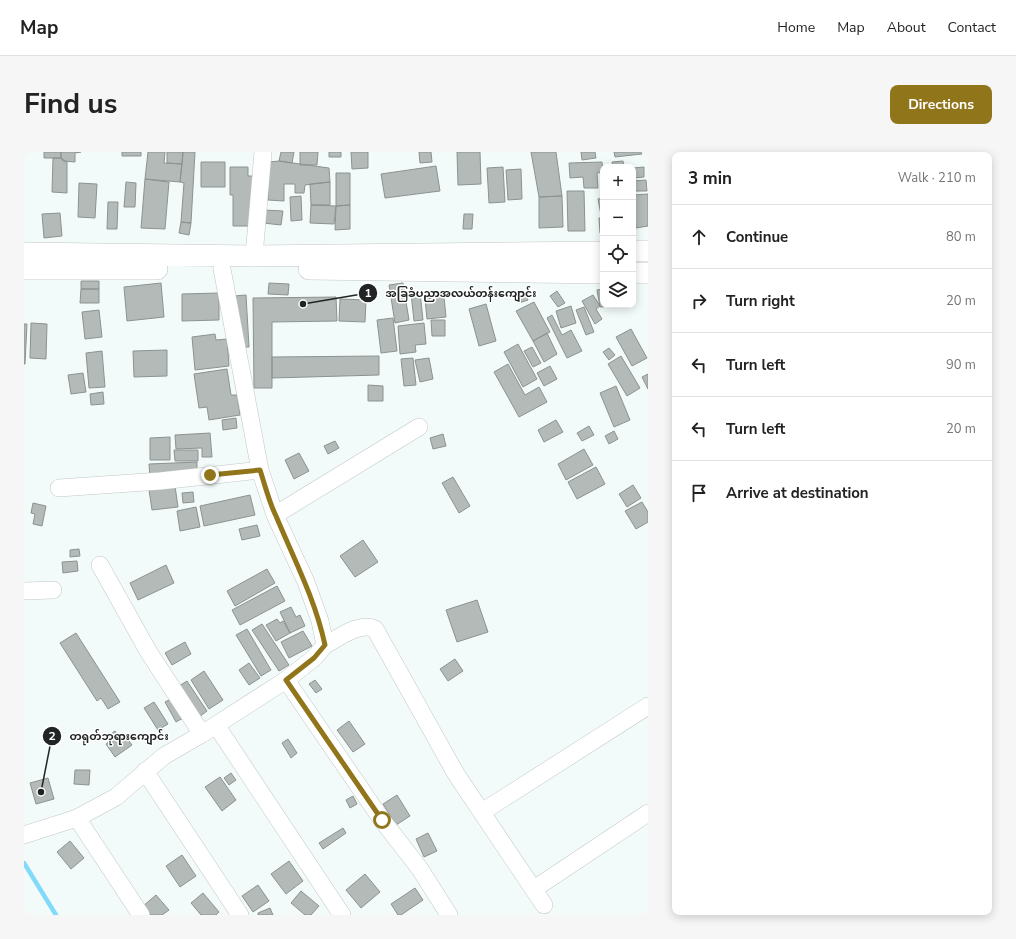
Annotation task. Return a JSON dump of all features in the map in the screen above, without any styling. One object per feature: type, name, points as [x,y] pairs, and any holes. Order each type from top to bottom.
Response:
[{"type":"main road","points":[[636,251],[648,251]]},
{"type":"main road","points":[[24,253],[254,256],[600,252]]},
{"type":"main road","points":[[24,269],[222,269],[600,273]]},
{"type":"main road","points":[[636,273],[648,273]]},
{"type":"street","points":[[254,256],[263,152]]},
{"type":"street","points":[[222,269],[260,470],[275,515],[306,582],[320,621],[325,645]]},
{"type":"street","points":[[275,515],[419,427]]},
{"type":"street","points":[[59,488],[160,481],[260,470]]},
{"type":"street","points":[[100,565],[148,651],[209,730],[342,915]]},
{"type":"street","points":[[24,591],[52,590]]},
{"type":"street","points":[[24,835],[77,818],[116,797],[164,756],[209,730],[286,680],[314,658],[325,645],[362,626],[369,626],[375,629],[456,774],[544,905]]},
{"type":"street","points":[[286,680],[382,820],[420,869],[449,915]]},
{"type":"street","points":[[482,812],[648,706]]},
{"type":"street","points":[[145,771],[240,915]]},
{"type":"street","points":[[534,889],[648,814]]},
{"type":"street","points":[[77,818],[141,915]]},
{"type":"building","points":[[44,152],[61,152],[61,158],[44,158]]},
{"type":"building","points":[[61,152],[81,152],[75,153],[75,162],[63,161],[61,158]]},
{"type":"building","points":[[122,152],[141,152],[141,156],[122,156]]},
{"type":"building","points":[[148,152],[165,152],[164,163],[182,164],[180,182],[145,179]]},
{"type":"building","points":[[167,152],[183,152],[182,164],[167,163]]},
{"type":"building","points":[[183,152],[195,152],[191,223],[181,222],[184,183],[180,182]]},
{"type":"building","points":[[281,152],[294,152],[292,163],[279,161]]},
{"type":"building","points":[[300,152],[318,152],[317,165],[300,165]]},
{"type":"building","points":[[329,152],[341,152],[341,157],[329,157]]},
{"type":"building","points":[[351,152],[368,152],[368,168],[352,169]]},
{"type":"building","points":[[419,152],[431,152],[432,162],[420,163]]},
{"type":"building","points":[[457,152],[480,152],[481,184],[458,185]]},
{"type":"building","points":[[531,152],[556,152],[562,196],[539,197]]},
{"type":"building","points":[[581,152],[595,152],[596,158],[582,160]]},
{"type":"building","points":[[614,152],[641,152],[642,154],[615,157]]},
{"type":"building","points":[[53,158],[61,158],[67,162],[67,193],[52,192]]},
{"type":"building","points":[[279,161],[329,168],[330,182],[305,185],[304,193],[295,193],[295,184],[284,184],[284,201],[268,200],[269,162]]},
{"type":"building","points":[[623,161],[624,164],[612,164],[612,162]]},
{"type":"building","points":[[201,162],[225,162],[225,187],[201,187]]},
{"type":"building","points":[[602,162],[602,164],[600,164],[600,172],[597,173],[598,188],[584,188],[583,177],[570,178],[569,163]]},
{"type":"building","points":[[436,166],[440,191],[385,198],[381,174]]},
{"type":"building","points":[[230,167],[248,167],[248,176],[253,176],[253,226],[233,226],[233,195],[230,195]]},
{"type":"building","points":[[503,167],[505,202],[489,203],[487,168]]},
{"type":"building","points":[[644,167],[644,177],[636,178],[636,168]]},
{"type":"building","points":[[521,169],[522,199],[508,200],[506,170]]},
{"type":"building","points":[[336,173],[350,173],[350,205],[336,206]]},
{"type":"building","points":[[145,179],[169,182],[165,229],[141,228]]},
{"type":"building","points":[[646,180],[647,191],[636,191],[636,181]]},
{"type":"building","points":[[126,182],[136,183],[135,207],[124,207]]},
{"type":"building","points":[[330,182],[330,205],[311,205],[310,184]]},
{"type":"building","points":[[79,183],[97,184],[95,218],[78,217]]},
{"type":"building","points":[[567,191],[584,191],[585,231],[568,231]]},
{"type":"building","points":[[648,194],[648,226],[636,228],[636,195]]},
{"type":"building","points":[[301,196],[302,220],[291,221],[290,197]]},
{"type":"building","points":[[562,196],[563,227],[539,228],[539,197]]},
{"type":"building","points":[[598,199],[600,199],[600,210]]},
{"type":"building","points":[[108,202],[118,202],[117,229],[107,229]]},
{"type":"building","points":[[311,205],[336,206],[334,224],[310,223]]},
{"type":"building","points":[[350,205],[350,229],[335,230],[336,206]]},
{"type":"building","points":[[264,210],[283,211],[281,225],[263,223]]},
{"type":"building","points":[[60,213],[62,236],[44,238],[42,214]]},
{"type":"building","points":[[464,214],[473,214],[472,229],[463,229]]},
{"type":"building","points":[[181,222],[191,223],[189,235],[179,233]]},
{"type":"building","points":[[81,281],[99,281],[99,289],[81,289]]},
{"type":"building","points":[[161,283],[164,317],[127,321],[124,287]]},
{"type":"building","points":[[269,283],[289,284],[288,295],[268,294]]},
{"type":"building","points":[[403,283],[409,320],[395,323],[389,285]]},
{"type":"building","points":[[81,289],[99,289],[99,303],[80,303]]},
{"type":"building","points":[[597,290],[600,290],[600,307]]},
{"type":"building","points":[[557,291],[565,303],[558,307],[550,296]]},
{"type":"building","points":[[420,292],[423,320],[414,321],[411,293]]},
{"type":"building","points":[[219,293],[219,320],[182,321],[182,294]]},
{"type":"building","points":[[526,293],[528,300],[519,303],[516,296]]},
{"type":"building","points":[[246,295],[249,347],[237,347],[234,296]]},
{"type":"building","points":[[593,295],[600,306],[596,309],[602,319],[595,324],[582,301]]},
{"type":"building","points":[[336,297],[337,321],[272,322],[272,388],[254,388],[253,298]]},
{"type":"building","points":[[444,297],[446,317],[427,319],[425,299]]},
{"type":"building","points":[[340,299],[366,300],[365,322],[339,321]]},
{"type":"building","points":[[534,302],[550,332],[533,341],[516,311]]},
{"type":"building","points":[[486,304],[496,341],[479,346],[469,309]]},
{"type":"building","points":[[571,306],[576,323],[561,328],[556,311]]},
{"type":"building","points":[[584,307],[594,332],[586,335],[576,310]]},
{"type":"building","points":[[99,310],[102,337],[85,339],[82,312]]},
{"type":"building","points":[[552,315],[562,335],[571,330],[582,351],[567,358],[547,318]]},
{"type":"building","points":[[393,318],[397,351],[381,353],[377,320]]},
{"type":"building","points":[[431,320],[445,320],[445,336],[432,336]]},
{"type":"building","points":[[31,323],[47,324],[46,359],[30,358]]},
{"type":"building","points":[[424,323],[426,344],[415,345],[416,352],[400,354],[398,326]]},
{"type":"building","points":[[24,324],[27,324],[25,364],[24,364]]},
{"type":"building","points":[[631,329],[647,358],[632,366],[616,337]]},
{"type":"building","points":[[547,333],[557,354],[544,362],[533,341]]},
{"type":"building","points":[[215,334],[216,340],[227,339],[229,366],[195,370],[192,337]]},
{"type":"building","points":[[518,344],[537,379],[523,387],[504,352]]},
{"type":"building","points":[[532,347],[541,363],[533,367],[524,351]]},
{"type":"building","points":[[609,348],[615,355],[609,360],[603,352]]},
{"type":"building","points":[[167,350],[167,376],[134,377],[133,351]]},
{"type":"building","points":[[102,351],[105,387],[89,388],[86,353]]},
{"type":"building","points":[[379,356],[379,375],[272,378],[272,357]]},
{"type":"building","points":[[621,356],[640,388],[627,396],[608,364]]},
{"type":"building","points":[[413,358],[416,385],[404,386],[401,359]]},
{"type":"building","points":[[429,358],[433,379],[420,382],[415,360]]},
{"type":"building","points":[[508,364],[525,395],[539,387],[547,402],[519,417],[494,372]]},
{"type":"building","points":[[550,366],[557,379],[544,386],[537,373]]},
{"type":"building","points":[[227,369],[231,395],[237,395],[240,415],[209,420],[207,407],[199,408],[194,374]]},
{"type":"building","points":[[83,373],[86,392],[71,394],[68,375]]},
{"type":"building","points":[[648,374],[648,389],[642,377]]},
{"type":"building","points":[[368,385],[383,386],[383,401],[368,401]]},
{"type":"building","points":[[616,386],[630,420],[614,427],[600,393]]},
{"type":"building","points":[[103,392],[104,404],[91,405],[90,394]]},
{"type":"building","points":[[236,418],[237,428],[223,430],[222,420]]},
{"type":"building","points":[[556,420],[563,432],[544,442],[538,430]]},
{"type":"building","points":[[589,426],[594,435],[582,441],[577,433]]},
{"type":"building","points":[[614,431],[618,439],[609,444],[605,436]]},
{"type":"building","points":[[210,433],[212,457],[202,457],[202,448],[176,449],[175,435]]},
{"type":"building","points":[[443,434],[446,446],[433,449],[430,438]]},
{"type":"building","points":[[170,437],[170,460],[150,460],[150,438]]},
{"type":"building","points":[[335,441],[339,448],[328,454],[324,446]]},
{"type":"building","points":[[584,449],[593,465],[566,480],[558,464]]},
{"type":"building","points":[[174,450],[198,450],[198,461],[175,461]]},
{"type":"building","points":[[299,453],[309,471],[294,479],[285,460]]},
{"type":"building","points":[[197,462],[197,476],[150,478],[149,464]]},
{"type":"building","points":[[596,467],[605,484],[577,499],[568,482]]},
{"type":"building","points":[[453,477],[470,506],[459,513],[442,483]]},
{"type":"building","points":[[633,485],[641,498],[627,507],[619,494]]},
{"type":"building","points":[[175,486],[178,507],[152,510],[149,490]]},
{"type":"building","points":[[193,492],[194,502],[183,503],[182,493]]},
{"type":"building","points":[[250,495],[255,515],[204,526],[200,506]]},
{"type":"building","points":[[642,502],[648,512],[648,522],[636,529],[625,511]]},
{"type":"building","points":[[33,503],[46,506],[42,526],[33,524],[35,514],[31,513]]},
{"type":"building","points":[[196,507],[200,527],[180,531],[177,511]]},
{"type":"building","points":[[257,525],[260,536],[242,540],[239,529]]},
{"type":"building","points":[[363,540],[378,562],[355,577],[340,556]]},
{"type":"building","points":[[79,549],[80,556],[70,557],[70,550]]},
{"type":"building","points":[[77,561],[78,571],[63,573],[62,562]]},
{"type":"building","points":[[166,565],[174,583],[138,600],[130,583]]},
{"type":"building","points":[[267,569],[275,583],[235,606],[227,591]]},
{"type":"building","points":[[277,586],[285,601],[240,625],[232,610]]},
{"type":"building","points":[[477,600],[488,632],[457,642],[446,610]]},
{"type":"building","points":[[291,607],[296,617],[300,615],[305,626],[290,633],[280,612]]},
{"type":"building","points":[[277,619],[280,623],[283,621],[290,633],[276,641],[266,625]]},
{"type":"building","points":[[262,624],[289,665],[279,671],[252,630]]},
{"type":"building","points":[[247,629],[271,670],[261,676],[236,635]]},
{"type":"building","points":[[303,631],[312,646],[289,658],[281,642]]},
{"type":"building","points":[[76,633],[120,702],[108,709],[101,698],[97,701],[60,643]]},
{"type":"building","points":[[185,642],[191,654],[172,665],[165,653]]},
{"type":"building","points":[[455,659],[463,671],[448,681],[440,669]]},
{"type":"building","points":[[249,663],[260,678],[249,685],[239,670]]},
{"type":"building","points":[[204,671],[223,700],[209,709],[191,680]]},
{"type":"building","points":[[315,680],[322,689],[316,693],[309,684]]},
{"type":"building","points":[[187,681],[207,711],[199,717],[179,686]]},
{"type":"building","points":[[175,697],[185,717],[176,722],[165,702]]},
{"type":"building","points":[[154,702],[168,724],[158,730],[144,708]]},
{"type":"building","points":[[349,721],[365,744],[353,752],[337,730]]},
{"type":"building","points":[[115,731],[119,738],[124,734],[132,745],[115,757],[106,744],[110,741],[108,736]]},
{"type":"building","points":[[288,739],[297,753],[291,758],[282,743]]},
{"type":"building","points":[[75,770],[90,770],[89,785],[74,784]]},
{"type":"building","points":[[231,773],[236,780],[229,785],[224,778]]},
{"type":"building","points":[[220,777],[236,800],[222,811],[205,787]]},
{"type":"building","points":[[48,778],[54,799],[36,804],[30,783]]},
{"type":"building","points":[[397,795],[410,816],[396,825],[383,804]]},
{"type":"building","points":[[353,796],[357,804],[350,808],[346,800]]},
{"type":"building","points":[[343,828],[346,833],[323,849],[319,843]]},
{"type":"building","points":[[428,833],[437,851],[424,857],[416,839]]},
{"type":"building","points":[[70,841],[84,858],[71,869],[57,852]]},
{"type":"building","points":[[182,855],[196,876],[180,887],[166,866]]},
{"type":"building","points":[[289,861],[303,881],[286,894],[271,874]]},
{"type":"building","points":[[365,874],[380,892],[361,908],[346,890]]},
{"type":"building","points":[[258,885],[269,901],[253,912],[242,896]]},
{"type":"building","points":[[415,888],[423,900],[401,915],[398,915],[391,904]]},
{"type":"building","points":[[301,891],[319,906],[311,915],[305,915],[291,903]]},
{"type":"building","points":[[203,893],[219,912],[216,915],[201,915],[191,903]]},
{"type":"building","points":[[156,895],[169,910],[162,915],[150,915],[143,906]]},
{"type":"building","points":[[270,908],[273,915],[258,915],[258,913]]},
{"type":"waterway","points":[[24,863],[56,915]]},
{"type":"place","name":"အခြခံပညာအလယ်တန်းကျောင်း","points":[[303,304]]},
{"type":"place","name":"တရုတ်ဘုရားကျောင်း","points":[[41,792]]},
{"type":"route","points":[[210,475],[260,470],[275,515],[306,582],[320,621],[325,645],[314,658],[286,680],[382,820]]}]
